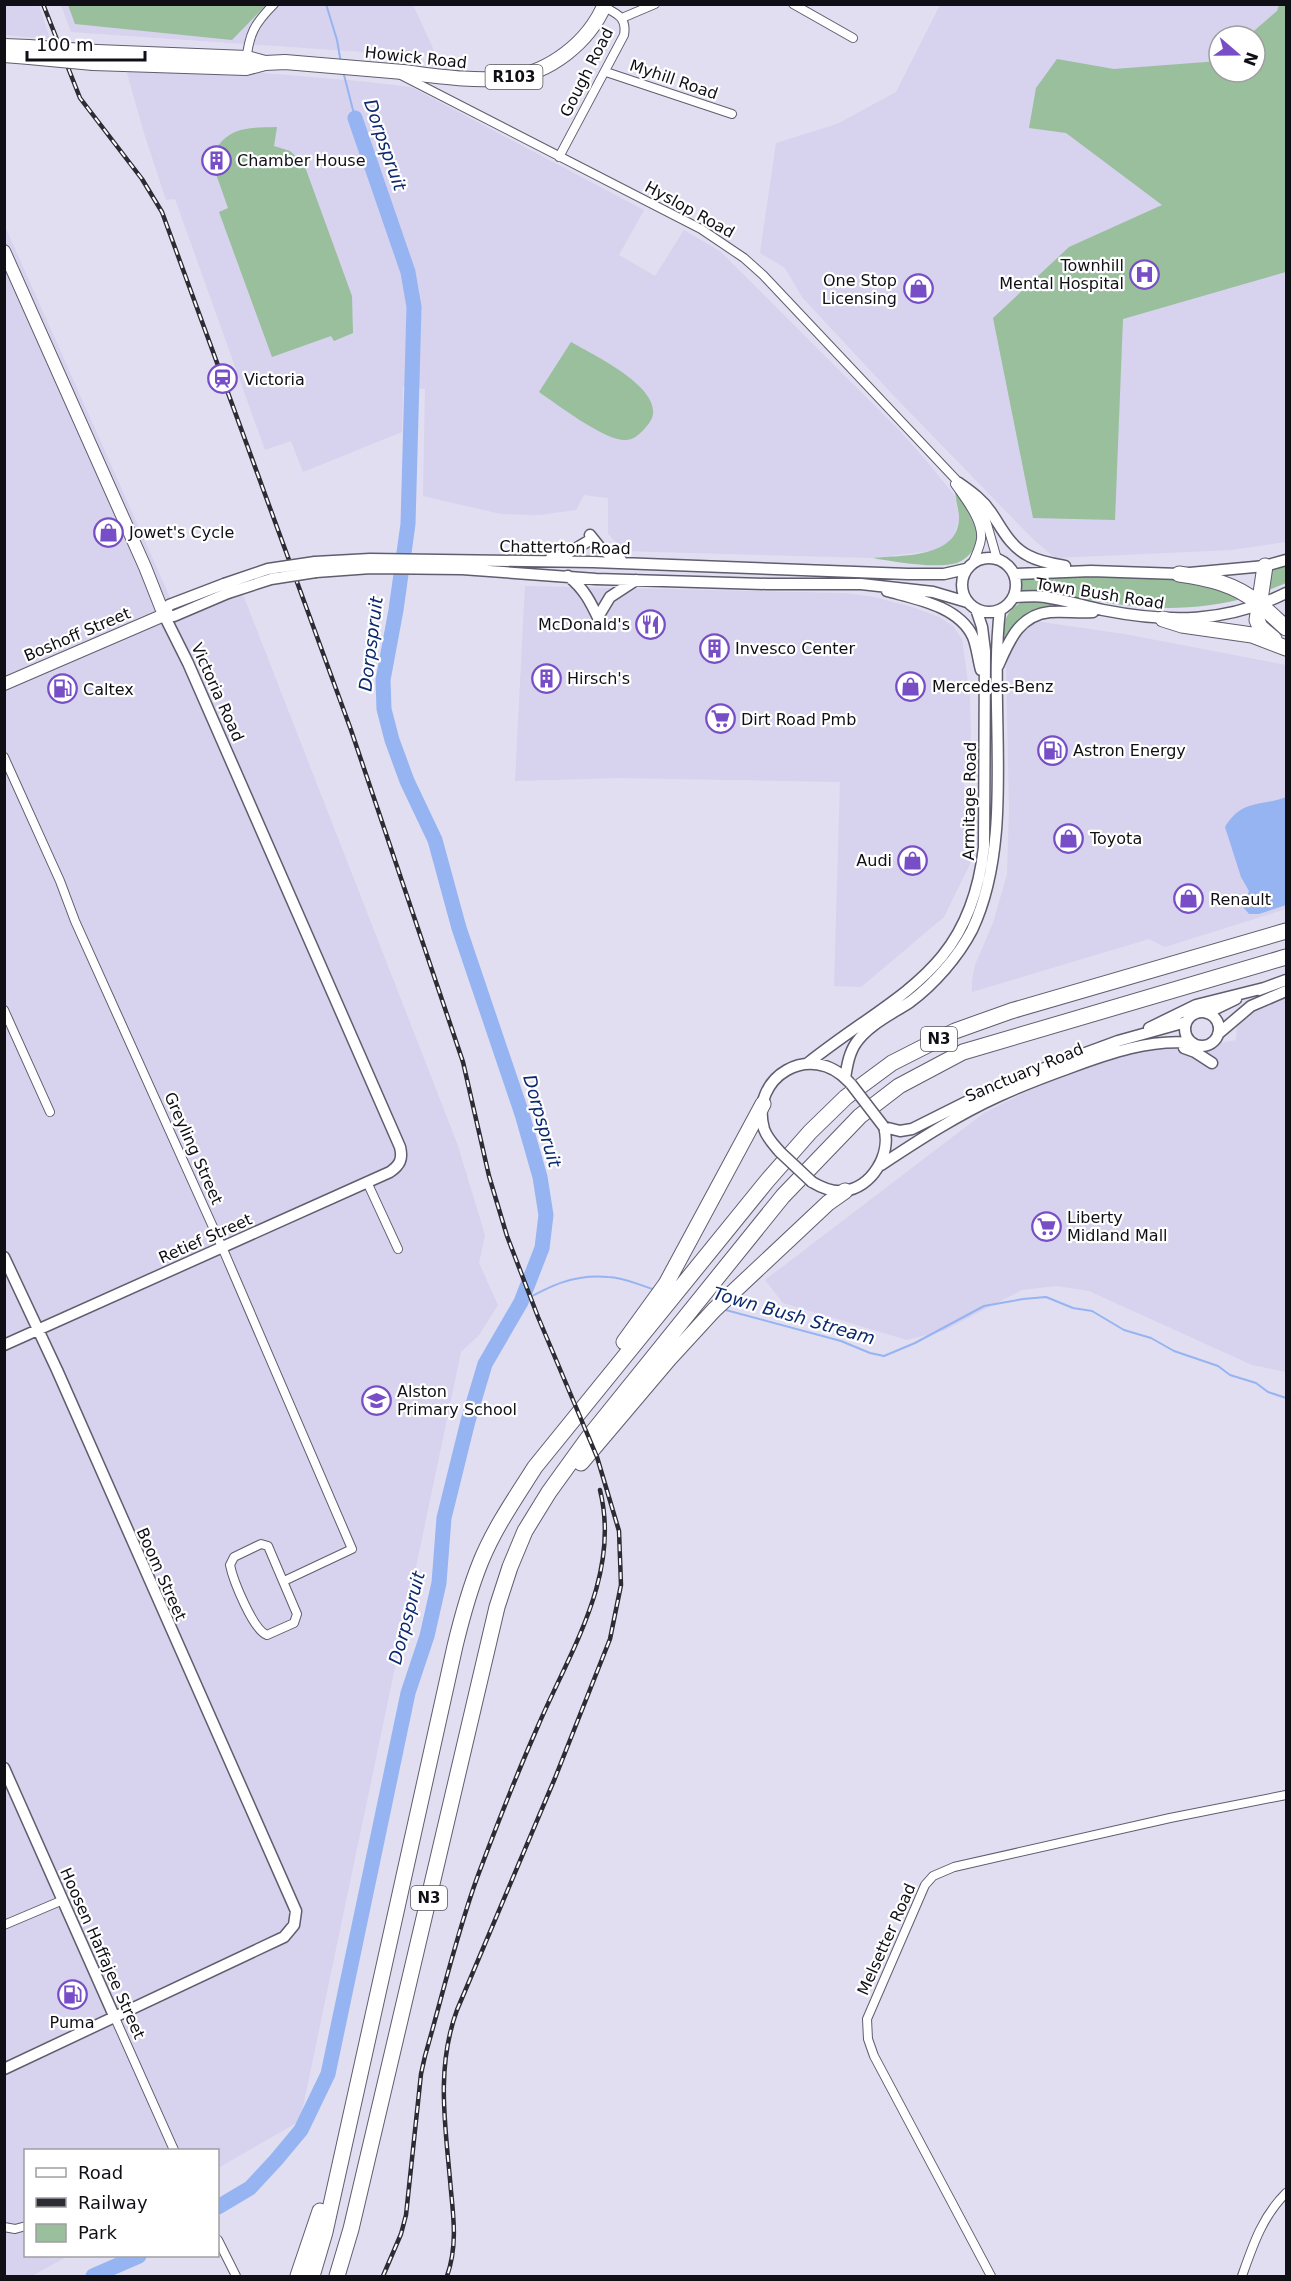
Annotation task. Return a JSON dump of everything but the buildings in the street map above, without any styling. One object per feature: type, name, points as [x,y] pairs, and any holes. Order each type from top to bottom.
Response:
[{"type":"highway","points":[[1265,566],[1256,615],[1260,627],[1287,648]]},
{"type":"highway","points":[[1179,574],[1221,582],[1236,589],[1259,604],[1287,628]]},
{"type":"highway","points":[[1163,619],[1182,625],[1252,635],[1287,648]]},
{"type":"highway","name":"N3","points":[[302,2274],[325,2232],[454,1646],[467,1600],[482,1559],[503,1517],[593,1384],[669,1292],[810,1132],[846,1097],[892,1063],[955,1031],[1011,1011],[1287,931]]},
{"type":"highway","name":"N3","points":[[337,2277],[354,2219],[496,1608],[525,1531],[549,1492],[588,1438],[783,1196],[828,1146],[860,1116],[899,1086],[963,1052],[1287,957]]},
{"type":"highway","points":[[669,1292],[763,1104]]},
{"type":"highway","points":[[496,1608],[535,1529],[556,1493],[669,1359],[718,1307],[828,1203],[845,1191]]},
{"type":"main road","name":"Howick Road","points":[[4,46],[29,52],[95,58],[312,64],[491,79],[510,78],[552,62],[576,45],[587,35],[605,6]]},
{"type":"main road","name":"Howick Road","points":[[4,55],[29,52]]},
{"type":"main road","name":"Victoria Road","points":[[4,251],[145,567],[169,612]]},
{"type":"main road","name":"Boshoff Street","points":[[4,684],[169,612]]},
{"type":"street","points":[[246,63],[248,41],[256,24],[274,4]]},
{"type":"street","points":[[622,18],[655,4]]},
{"type":"street","points":[[793,4],[854,38]]},
{"type":"street","name":"Gough Road","points":[[559,157],[624,35],[625,25],[622,18],[605,6]]},
{"type":"street","name":"Hyslop Road","points":[[394,72],[700,229],[744,258],[784,297],[975,500],[984,517],[997,559]]},
{"type":"street","name":"Myhill Road","points":[[606,72],[732,114]]},
{"type":"street","name":"Hyslop Road","points":[[945,468],[978,522],[981,538],[970,565]]},
{"type":"street","points":[[959,483],[977,496],[990,511],[1006,537],[1028,556],[1042,562],[1091,571]]},
{"type":"street","points":[[536,561],[563,554],[590,538],[607,554],[632,564]]},
{"type":"street","points":[[985,558],[997,559],[1007,564],[1014,573],[1016,585],[1013,597],[1000,610],[988,612],[971,606],[962,589],[963,575],[970,565],[985,558]]},
{"type":"street","name":"Town Bush Road","points":[[1014,573],[1091,571],[1179,574],[1265,566],[1287,560]]},
{"type":"street","name":"Chatterton Road","points":[[169,612],[268,569],[370,563],[536,561],[908,574],[944,574],[970,565]]},
{"type":"street","name":"Chatterton Road","points":[[426,564],[636,580],[861,584],[933,592],[971,606]]},
{"type":"street","points":[[568,576],[587,595],[601,618],[610,597],[636,580]]},
{"type":"street","points":[[861,584],[935,605],[961,621],[972,637],[984,685]]},
{"type":"street","name":"Town Bush Road","points":[[1013,597],[1044,597],[1163,619],[1199,619],[1240,611],[1287,593]]},
{"type":"street","name":"Armitage Road","points":[[808,1063],[918,982],[947,952],[969,915],[982,872],[984,847],[984,635],[971,606]]},
{"type":"street","name":"Armitage Road","points":[[848,1081],[854,1045],[869,1030],[912,1000],[940,974],[970,932],[979,914],[991,872],[994,849],[997,782],[996,644],[1000,610]]},
{"type":"street","points":[[996,671],[1013,633],[1033,617],[1048,612],[1105,610]]},
{"type":"street","name":"Victoria Road","points":[[169,612],[188,663],[400,1147]]},
{"type":"street","name":"Greyling Street","points":[[4,757],[60,881],[75,921],[222,1246],[352,1549],[284,1581]]},
{"type":"street","points":[[1287,980],[1207,1012],[1192,1014],[1186,1022],[1185,1031],[1191,1043],[1200,1046],[1210,1044],[1218,1034],[1251,1006],[1287,992]]},
{"type":"street","points":[[1118,1041],[1196,1005],[1264,988]]},
{"type":"street","points":[[4,1010],[50,1112]]},
{"type":"street","points":[[1207,1012],[1217,1021],[1218,1034]]},
{"type":"street","name":"Sanctuary Road","points":[[884,1127],[900,1131],[912,1129],[994,1088],[1118,1041],[1186,1022]]},
{"type":"street","name":"Sanctuary Road","points":[[880,1165],[934,1131],[999,1096],[1105,1055],[1146,1045],[1177,1041],[1191,1043]]},
{"type":"street","points":[[1146,1045],[1188,1048],[1212,1063]]},
{"type":"street","points":[[808,1063],[828,1067],[848,1081],[884,1127],[886,1150],[880,1165],[866,1180],[845,1191],[826,1189],[812,1182],[780,1152],[768,1137],[764,1127],[763,1104],[769,1090],[790,1066],[808,1063]]},
{"type":"street","name":"Retief Street","points":[[4,1345],[390,1172],[398,1166],[401,1160],[400,1147]]},
{"type":"street","points":[[367,1182],[398,1249]]},
{"type":"street","name":"Boom Street","points":[[4,1257],[39,1330],[296,1911],[294,1925],[284,1937],[115,2018]]},
{"type":"street","points":[[266,1545],[284,1581],[297,1617],[294,1623],[265,1635],[259,1630],[247,1608],[230,1569],[231,1561],[239,1553],[254,1546],[266,1545]]},
{"type":"street","name":"Hoosen Haffajee Street","points":[[4,1768],[173,2149]]},
{"type":"street","name":"Melsetter Road","points":[[991,2277],[874,2056],[868,2039],[867,2019],[925,1885],[933,1876],[954,1868],[1170,1818],[1287,1795]]},
{"type":"street","points":[[4,1925],[63,1900]]},
{"type":"street","points":[[4,2068],[115,2018]]},
{"type":"street","points":[[1242,2277],[1254,2239],[1262,2223],[1287,2193]]},
{"type":"street","points":[[4,2227],[15,2229],[24,2227]]},
{"type":"street","points":[[219,2242],[236,2277]]},
{"type":"shaded area","points":[[4,5],[39,5],[50,39],[5,35]]},
{"type":"shaded area","points":[[61,5],[413,5],[437,57],[71,32]]},
{"type":"shaded area","name":"Townhill Mental Hospital","points":[[940,5],[1286,5],[1286,542],[1231,550],[1055,558],[1034,540],[893,395],[802,297],[785,268],[760,253],[776,143],[837,124],[896,92]]},
{"type":"shaded area","points":[[144,63],[411,87],[644,210],[619,255],[655,276],[684,230],[721,252],[900,431],[955,496],[959,518],[955,533],[939,550],[873,558],[624,551],[608,534],[608,498],[584,495],[576,510],[539,515],[501,514],[423,496],[425,389],[403,387],[402,432],[303,472],[291,441],[265,450],[175,199],[166,200],[144,133],[127,73]]},
{"type":"shaded area","points":[[4,224],[180,620],[242,592],[457,1143],[485,1235],[479,1263],[498,1305],[479,1335],[461,1352],[300,2121],[219,2167],[219,2149],[24,2149],[24,2257],[66,2257],[32,2276],[4,2276]]},
{"type":"shaded area","points":[[525,586],[845,593],[874,597],[912,607],[939,617],[953,626],[962,639],[970,696],[971,740],[965,758],[964,798],[972,810],[974,826],[972,860],[944,917],[861,987],[834,986],[840,782],[619,778],[515,781]]},
{"type":"shaded area","points":[[1035,621],[1124,634],[1286,665],[1286,909],[1165,947],[1149,939],[972,992],[975,965],[993,923],[1007,874],[1009,810],[1006,659],[1017,633]]},
{"type":"shaded area","points":[[1286,997],[1286,1372],[1252,1365],[1089,1291],[1057,1286],[1022,1290],[943,1331],[907,1340],[783,1303],[765,1280],[984,1113],[1030,1090],[1123,1052],[1182,1045],[1193,1049],[1236,1040],[1237,1027],[1243,1015]]},
{"type":"green space","points":[[68,4],[266,5],[232,40],[75,24]]},
{"type":"green space","points":[[1279,5],[1286,5],[1286,272],[1123,319],[1115,520],[1033,518],[993,318],[1069,247],[1162,205],[1066,133],[1029,128],[1036,88],[1057,59],[1114,69],[1207,62],[1207,84],[1267,84],[1267,24],[1262,24],[1277,11]]},
{"type":"green space","points":[[277,127],[274,146],[290,151],[304,164],[352,296],[353,333],[334,341],[331,336],[272,357],[219,212],[228,208],[215,171],[217,167],[221,168],[226,160],[222,158],[224,153],[216,149],[228,136],[243,129]]},
{"type":"green space","points":[[571,342],[629,377],[642,389],[651,402],[653,414],[646,427],[636,436],[623,440],[614,438],[580,420],[539,392]]},
{"type":"green space","points":[[955,488],[969,507],[978,529],[976,545],[966,558],[949,565],[938,565],[873,558],[927,552],[950,540],[957,530],[959,516]]},
{"type":"green space","points":[[1286,564],[1286,583],[1264,592],[1268,570]]},
{"type":"green space","points":[[1143,575],[1204,578],[1248,597],[1205,606],[1161,608],[1021,591],[1021,576]]},
{"type":"green space","points":[[1025,601],[1076,606],[1054,606],[1034,611],[1010,628],[1004,638],[1007,615],[1014,607]]},
{"type":"water","points":[[1286,797],[1286,905],[1259,914],[1249,914],[1243,907],[1249,891],[1241,877],[1225,827],[1231,818],[1245,808]]},
{"type":"waterway","name":"Dorpspruit","points":[[326,4],[341,63]]},
{"type":"waterway","name":"Dorpspruit","points":[[343,71],[355,118]]},
{"type":"waterway","name":"Dorpspruit","points":[[219,2206],[250,2188],[301,2130],[328,2074],[408,1693],[427,1636],[439,1583],[444,1518],[468,1421],[485,1364],[521,1302],[542,1248],[546,1215],[540,1177],[522,1114],[459,928],[435,840],[407,781],[392,740],[384,709],[383,680],[408,524],[414,307],[408,272],[355,118]]},
{"type":"waterway","name":"Town Bush Stream","points":[[521,1302],[562,1282],[584,1277],[614,1277],[653,1289]]},
{"type":"waterway","name":"Town Bush Stream","points":[[722,1309],[841,1341],[884,1356],[915,1343],[984,1306],[1046,1297],[1073,1308],[1092,1311],[1124,1330],[1151,1338],[1174,1351],[1218,1366],[1230,1375],[1256,1383],[1268,1392],[1286,1398]]},
{"type":"waterway","name":"Dorpspruit","points":[[93,2276],[137,2257]]},
{"type":"railway","points":[[43,4],[80,98],[142,179],[162,212],[351,730],[463,1062],[489,1176],[507,1236],[538,1317],[597,1457],[619,1531],[621,1585],[610,1639],[555,1778],[457,2010],[450,2032],[444,2077],[444,2100],[454,2234],[447,2276]]},
{"type":"railway","points":[[383,2276],[401,2234],[406,2215],[421,2074],[462,1922],[506,1802],[577,1641],[598,1582],[604,1552],[605,1521],[600,1490]]},
{"type":"place","name":"Chamber House","points":[[216,160]]},
{"type":"place","name":"Townhill Mental Hospital","points":[[1145,274]]},
{"type":"place","name":"One Stop Licensing","points":[[918,289]]},
{"type":"place","name":"Victoria","points":[[223,379]]},
{"type":"place","name":"Jowet's Cycle","points":[[108,532]]},
{"type":"place","name":"McDonald's","points":[[651,624]]},
{"type":"place","name":"Invesco Center","points":[[714,648]]},
{"type":"place","name":"Hirsch's","points":[[546,678]]},
{"type":"place","name":"Mercedes-Benz","points":[[911,686]]},
{"type":"place","name":"Caltex","points":[[62,689]]},
{"type":"place","name":"Dirt Road Pmb","points":[[720,719]]},
{"type":"place","name":"Astron Energy","points":[[1052,750]]},
{"type":"place","name":"Toyota","points":[[1069,838]]},
{"type":"place","name":"Audi","points":[[913,860]]},
{"type":"place","name":"Renault","points":[[1189,899]]},
{"type":"place","name":"Liberty Midland Mall","points":[[1046,1226]]},
{"type":"place","name":"Alston Primary School","points":[[376,1400]]},
{"type":"place","name":"Puma","points":[[72,1994]]}]
